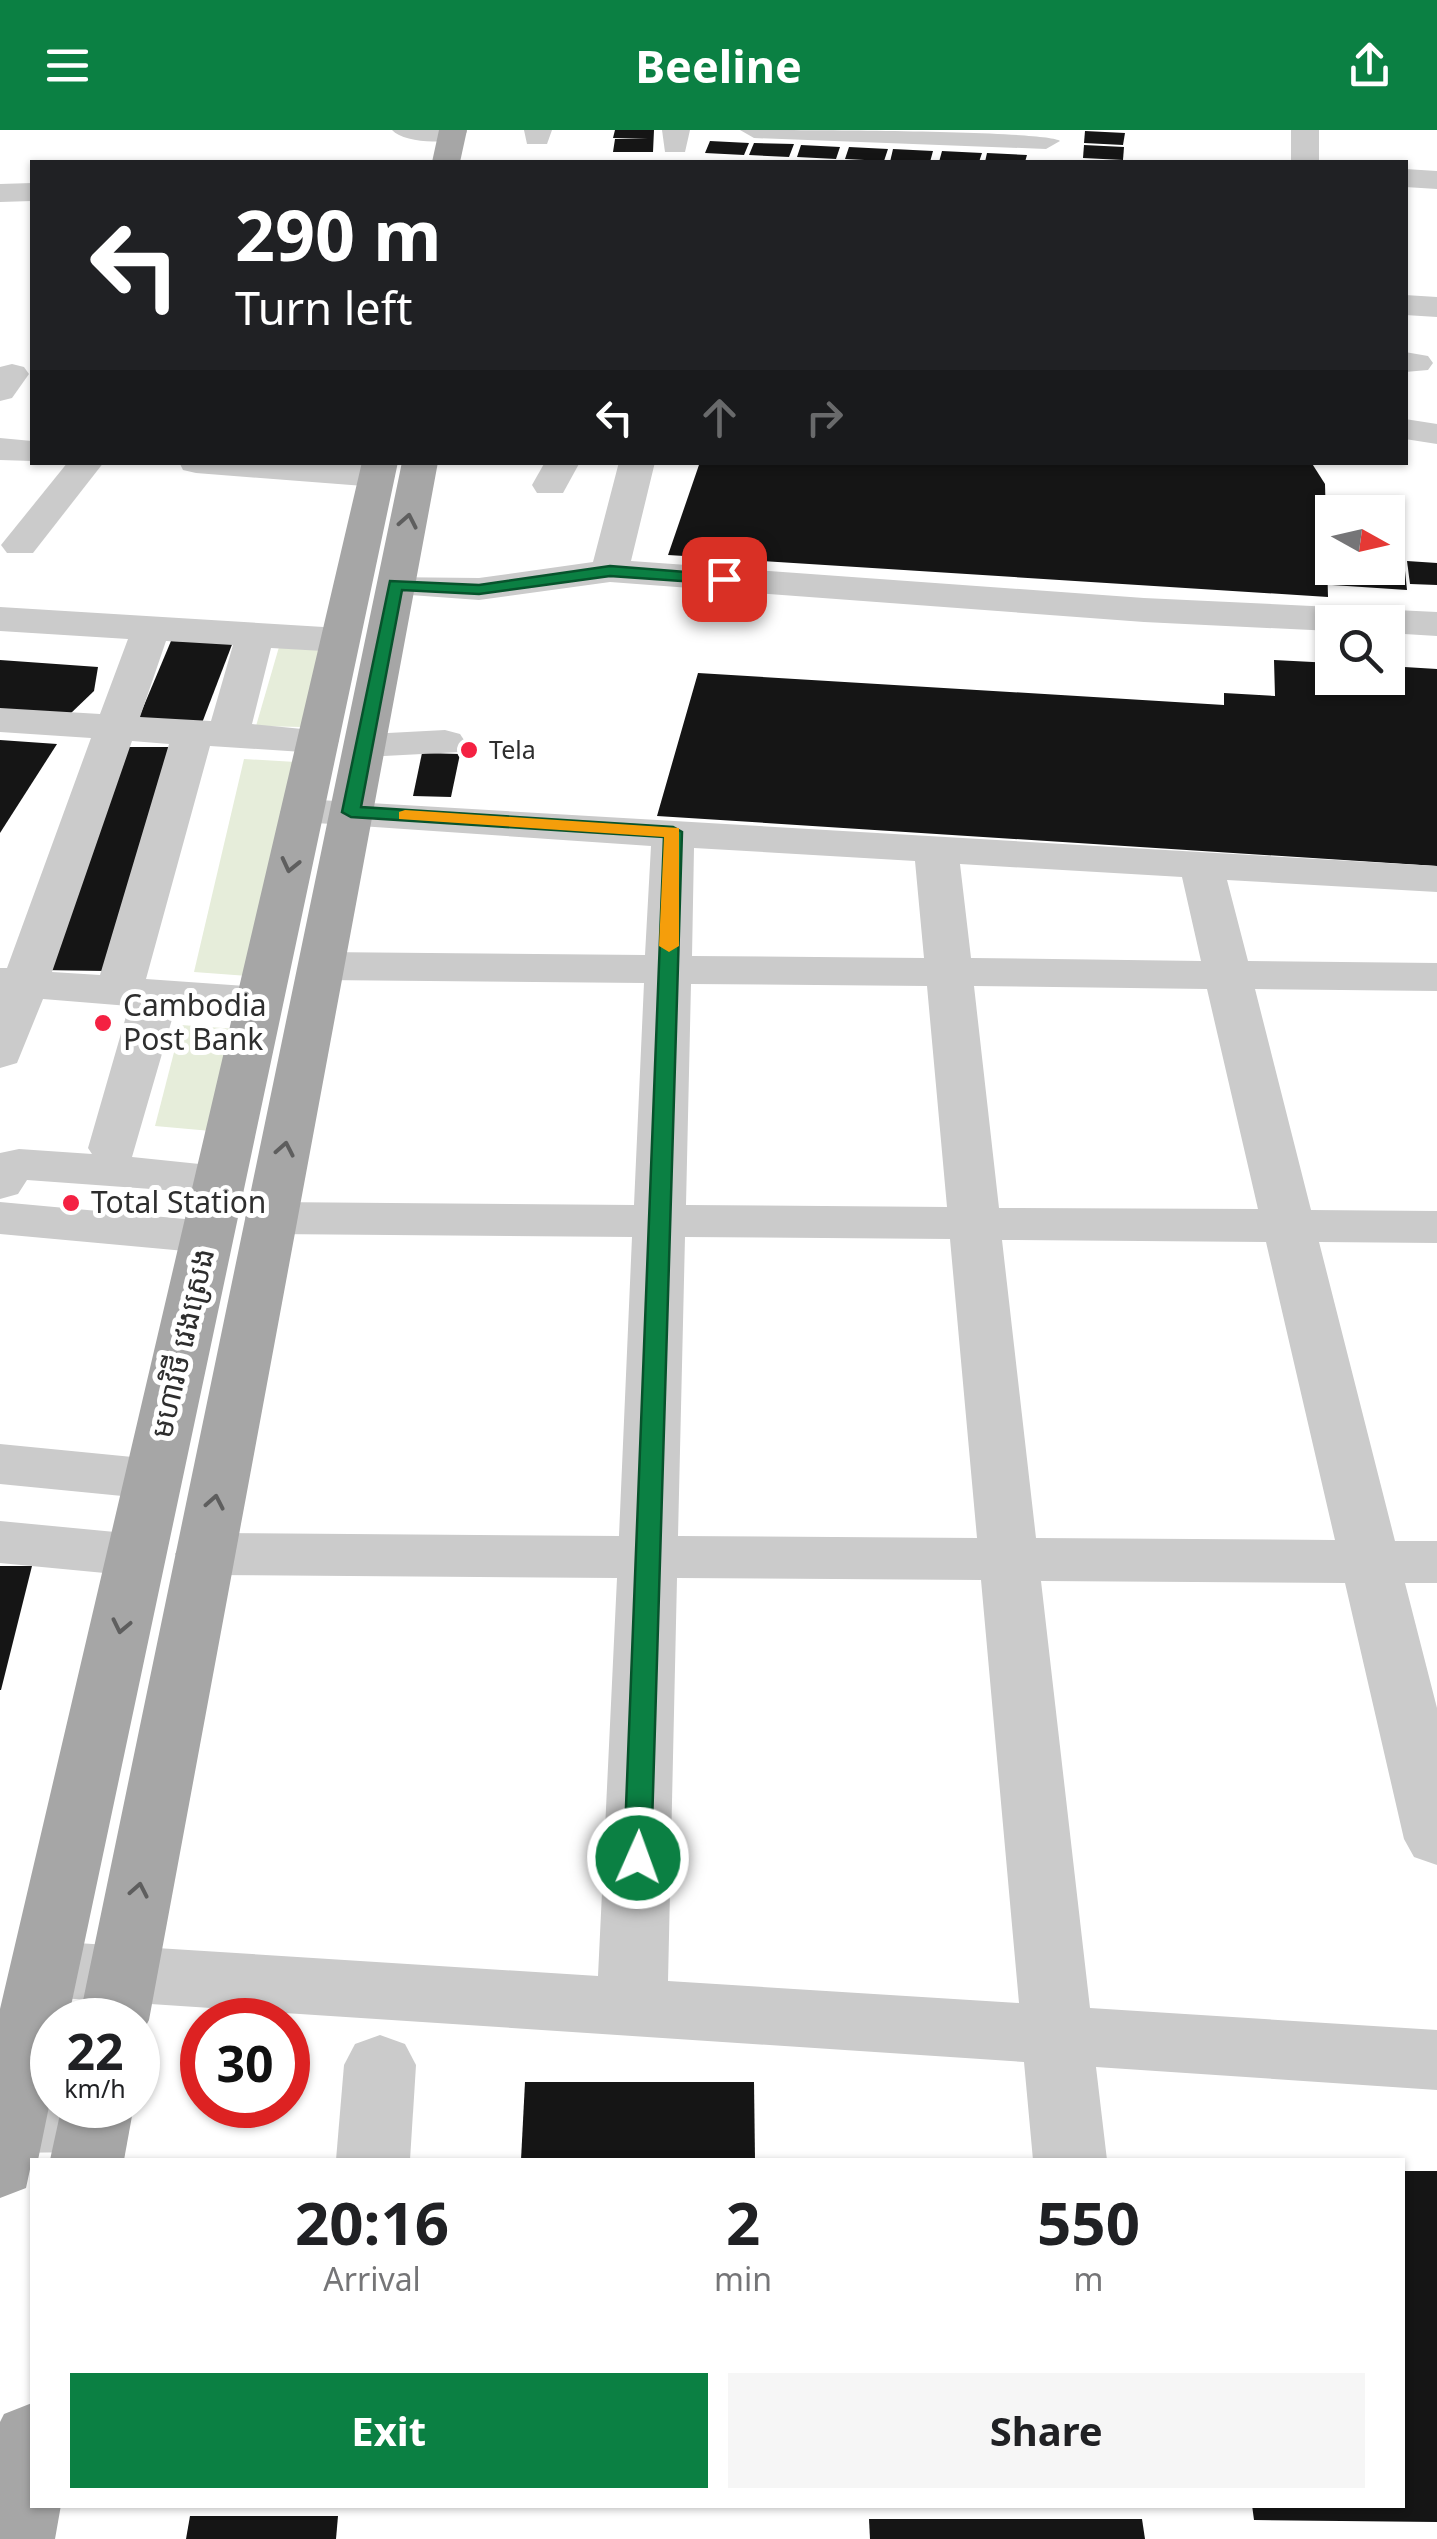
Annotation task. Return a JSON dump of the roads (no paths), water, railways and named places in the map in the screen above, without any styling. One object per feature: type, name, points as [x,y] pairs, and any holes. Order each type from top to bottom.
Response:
[{"type":"main road","points":[[446,160],[453,131]]},
{"type":"main road","name":"មហាវិថី វេងស្រេង","points":[[3,2137],[45,1970],[259,1001],[326,812],[374,585],[392,467]]},
{"type":"main road","name":"មហាវិថី វេងស្រេង","points":[[341,743],[340,640],[374,585]]},
{"type":"main road","name":"មហាវិថី វេងស្រេង","points":[[118,1997],[320,966],[326,812]]},
{"type":"main road","points":[[14,2539],[30,2451]]},
{"type":"street","points":[[406,130],[453,131]]},
{"type":"street","points":[[754,130],[1046,143]]},
{"type":"street","points":[[1305,130],[1305,160]]},
{"type":"street","points":[[0,176],[30,177]]},
{"type":"street","points":[[1408,178],[1437,180]]},
{"type":"street","points":[[0,192],[30,192]]},
{"type":"street","points":[[1408,305],[1437,306]]},
{"type":"street","points":[[1408,429],[1437,434]]},
{"type":"street","points":[[0,449],[30,451]]},
{"type":"street","points":[[20,546],[85,465]]},
{"type":"street","points":[[314,465],[392,467]]},
{"type":"street","points":[[610,571],[636,465]]},
{"type":"street","points":[[374,585],[479,589],[610,571],[1124,608],[1436,623]]},
{"type":"street","points":[[0,619],[340,640]]},
{"type":"street","points":[[1,1049],[13,983],[116,728],[151,628]]},
{"type":"street","points":[[113,1148],[138,992],[210,734],[256,635]]},
{"type":"street","points":[[0,720],[341,743],[446,743]]},
{"type":"street","points":[[326,812],[1437,880]]},
{"type":"street","points":[[632,2008],[673,832]]},
{"type":"street","points":[[936,848],[1070,2158]]},
{"type":"street","points":[[1201,865],[1437,1839]]},
{"type":"street","points":[[320,966],[1437,977]]},
{"type":"street","points":[[13,983],[259,1001]]},
{"type":"street","points":[[0,1138],[113,1148],[222,1168]]},
{"type":"street","points":[[0,1183],[8,1168],[18,1164],[222,1168]]},
{"type":"street","points":[[0,1218],[207,1237]]},
{"type":"street","points":[[271,1218],[1437,1227]]},
{"type":"street","points":[[0,1464],[153,1479]]},
{"type":"street","points":[[0,1542],[136,1555]]},
{"type":"street","points":[[205,1554],[1437,1562]]},
{"type":"street","points":[[45,1970],[118,1997],[632,2008],[1437,2060]]},
{"type":"street","points":[[373,2158],[380,2065]]},
{"type":"street","points":[[3,2137],[93,2129]]},
{"type":"place","name":"Tela","points":[[469,750]]},
{"type":"place","name":"Cambodia Post Bank","points":[[103,1023]]},
{"type":"place","name":"Total Station","points":[[71,1203]]}]
